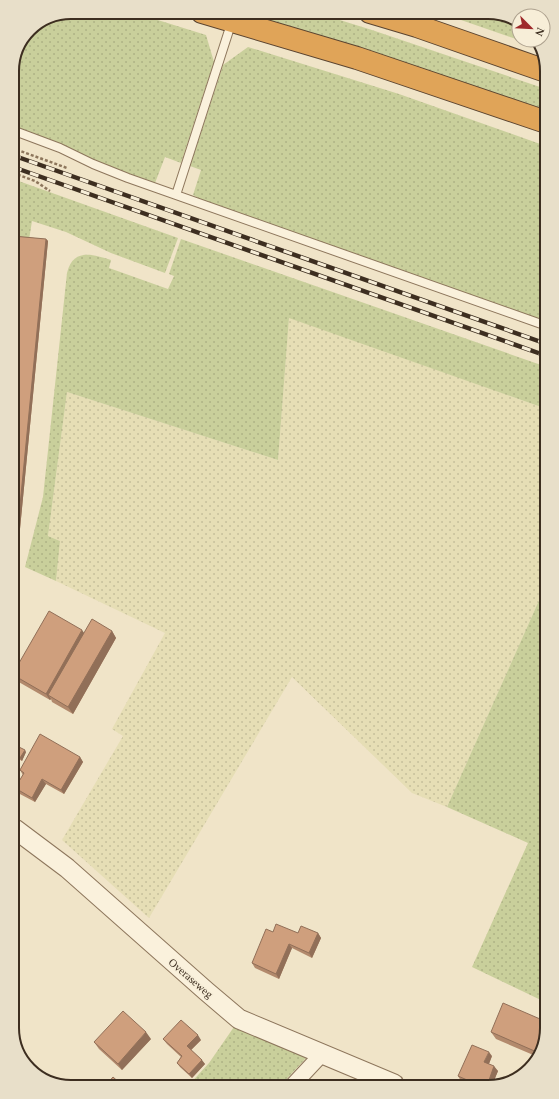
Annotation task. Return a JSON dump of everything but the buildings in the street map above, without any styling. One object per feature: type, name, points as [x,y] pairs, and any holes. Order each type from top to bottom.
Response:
[{"type":"highway","points":[[225,19],[357,58],[540,120]]},
{"type":"highway","points":[[394,19],[540,69]]},
{"type":"street","name":"Overaseweg","points":[[19,832],[67,868],[206,991],[240,1019],[384,1080]]},
{"type":"street","points":[[298,1080],[322,1054]]},
{"type":"lane","points":[[176,195],[232,21]]},
{"type":"lane","points":[[19,133],[60,148],[93,164],[128,178],[540,324]]},
{"type":"path","points":[[19,151],[66,168]]},
{"type":"path","points":[[19,175],[35,181],[50,191]]},
{"type":"shaded area","points":[[289,317],[540,407],[540,598],[447,807],[412,793],[292,677],[149,918],[62,840],[123,736],[112,729],[165,633],[56,581],[60,541],[48,536],[67,392],[278,460]]},
{"type":"green space","points":[[64,19],[155,19],[206,35],[214,62],[181,163],[165,157],[155,183],[94,161],[47,139],[19,129],[19,68],[21,58],[24,48],[30,39],[45,26]]},
{"type":"green space","points":[[265,19],[337,19],[372,30],[540,87],[540,109],[365,49]]},
{"type":"green space","points":[[458,19],[491,19],[511,24],[511,37]]},
{"type":"green space","points":[[248,47],[399,94],[540,144],[540,320],[200,199],[193,195],[201,170],[190,166],[223,65]]},
{"type":"green space","points":[[19,181],[178,238],[165,273],[111,253],[66,232],[32,221],[29,240],[19,239]]},
{"type":"green space","points":[[181,239],[540,365],[540,407],[289,318],[278,460],[67,392],[48,536],[60,541],[56,581],[25,567],[43,497],[67,273],[70,265],[79,256],[90,255],[111,260],[109,268],[168,289],[174,276],[169,274]]},
{"type":"green space","points":[[540,598],[540,1000],[472,967],[528,843],[447,807]]},
{"type":"green space","points":[[236,1024],[307,1057],[286,1080],[193,1080],[209,1063]]},
{"type":"railway","points":[[19,157],[540,342]]},
{"type":"railway","points":[[19,169],[540,354]]}]
